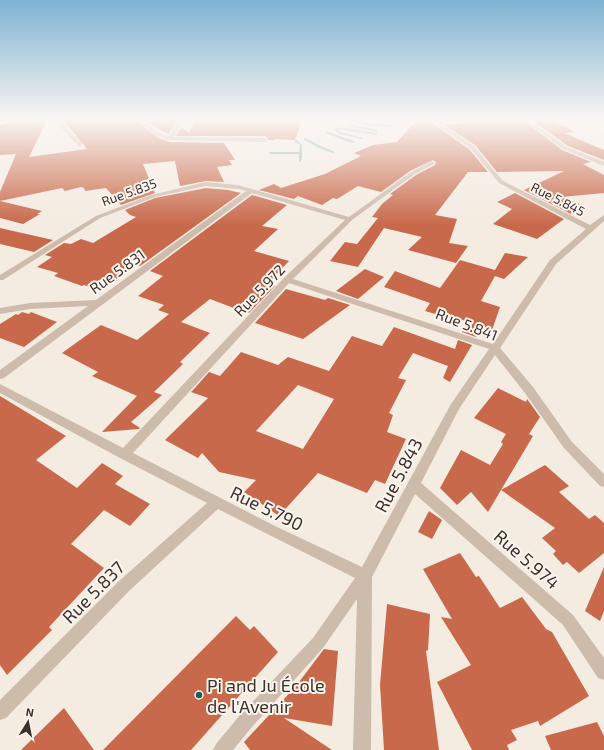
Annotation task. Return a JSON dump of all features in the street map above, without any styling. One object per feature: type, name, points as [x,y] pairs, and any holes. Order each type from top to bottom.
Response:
[{"type":"street","name":"Rue 5.845","points":[[479,155],[501,182],[590,228]]},
{"type":"street","points":[[582,155],[604,164]]},
{"type":"street","name":"Rue 5.972","points":[[124,455],[287,280],[350,219],[413,173],[432,163]]},
{"type":"street","name":"Rue 5.835","points":[[0,278],[98,218],[153,196],[206,184],[221,184],[251,191],[350,219]]},
{"type":"street","name":"Rue 5.831","points":[[0,375],[251,191]]},
{"type":"street","name":"Rue 5.843","points":[[222,750],[246,721],[318,643],[365,576],[456,407],[495,348],[553,262],[604,217]]},
{"type":"street","name":"Rue 5.841","points":[[287,280],[495,348],[529,390],[568,444],[604,482]]},
{"type":"street","points":[[0,311],[30,306],[97,303]]},
{"type":"street","name":"Rue 5.790","points":[[0,388],[216,503],[365,576]]},
{"type":"street","name":"Rue 5.974","points":[[414,485],[568,620],[604,672]]},
{"type":"street","name":"Rue 5.837","points":[[0,712],[124,586],[216,503]]},
{"type":"street","points":[[362,750],[365,576]]},
{"type":"building","points":[[16,155],[30,155],[29,157],[44,155],[232,155],[235,160],[229,160],[232,165],[217,167],[224,182],[206,181],[180,186],[175,161],[143,164],[155,193],[121,205],[106,188],[85,191],[84,188],[81,187],[65,191],[62,188],[0,201],[0,192]]},
{"type":"building","points":[[359,155],[474,155],[488,172],[468,172],[435,215],[457,219],[449,243],[468,246],[456,263],[408,250],[422,237],[384,228],[358,267],[330,261],[345,242],[357,244],[378,218],[372,217],[382,204],[393,195],[390,194],[416,175],[435,165],[436,162],[433,160],[410,171],[381,192],[358,186],[337,199],[333,198],[322,205],[298,196],[294,199],[259,190],[274,184],[281,188],[325,174],[361,156]]},
{"type":"building","points":[[483,155],[574,155],[591,162],[583,164],[604,175],[604,193],[561,197],[582,205],[571,214],[524,190],[564,171],[497,172]]},
{"type":"building","points":[[591,155],[604,155],[604,160]]},
{"type":"building","points":[[206,188],[241,193],[140,266],[136,265],[100,291],[54,276],[58,273],[37,267],[52,257],[45,255],[64,243],[71,244],[81,239],[93,243],[136,217],[130,215],[125,210],[155,198]]},
{"type":"building","points":[[515,193],[564,219],[537,239],[493,224],[512,209],[497,202]]},
{"type":"building","points":[[252,195],[287,205],[262,226],[278,229],[254,251],[289,261],[268,283],[275,286],[249,313],[242,307],[239,310],[210,299],[181,322],[210,333],[180,362],[183,364],[154,392],[162,395],[131,422],[140,428],[139,429],[102,432],[137,396],[92,376],[98,372],[62,353],[101,325],[137,340],[169,314],[158,310],[164,305],[138,296],[163,276],[150,271]]},
{"type":"building","points":[[0,201],[42,211],[37,214],[40,214],[23,224],[0,218]]},
{"type":"building","points":[[0,228],[53,240],[34,252],[0,244]]},
{"type":"building","points":[[505,253],[528,257],[504,279],[495,276],[481,301],[500,307],[490,336],[479,333],[476,337],[462,332],[466,321],[440,313],[439,315],[425,311],[430,303],[384,287],[395,271],[440,288],[460,260],[495,270]]},
{"type":"building","points":[[365,269],[384,277],[358,299],[336,291]]},
{"type":"building","points":[[286,289],[325,300],[328,298],[350,305],[303,339],[255,323]]},
{"type":"building","points":[[22,312],[29,314],[31,312],[57,322],[24,347],[0,338],[0,324]]},
{"type":"building","points":[[394,327],[455,349],[458,340],[472,345],[450,382],[443,378],[448,366],[413,353],[398,378],[406,380],[389,413],[393,415],[387,432],[406,439],[385,484],[375,480],[367,493],[318,473],[279,516],[244,492],[256,480],[219,472],[202,453],[198,458],[165,440],[208,398],[191,392],[209,372],[220,376],[241,352],[278,365],[288,357],[329,371],[352,336],[382,346]],"holes":[[[298,385],[334,399],[303,449],[256,431]]]},
{"type":"building","points":[[498,388],[526,402],[527,399],[540,417],[529,434],[533,436],[488,512],[471,492],[457,505],[440,488],[461,450],[490,465],[503,444],[501,442],[506,434],[474,418]]},
{"type":"building","points":[[0,396],[66,436],[36,460],[77,488],[102,463],[123,476],[115,484],[150,504],[130,526],[104,510],[71,544],[104,568],[49,627],[52,630],[7,675],[0,665]]},
{"type":"building","points":[[545,465],[569,486],[559,492],[589,519],[595,515],[604,523],[604,553],[579,573],[567,562],[563,565],[553,554],[556,551],[542,538],[555,528],[501,490]]},
{"type":"building","points":[[429,511],[442,520],[432,539],[418,532]]},
{"type":"building","points":[[460,553],[476,577],[479,576],[500,608],[522,597],[546,629],[552,632],[589,696],[540,726],[538,721],[511,730],[517,740],[507,745],[509,750],[472,750],[437,682],[471,665],[441,617],[452,619],[423,569]]},
{"type":"building","points":[[604,567],[604,611],[600,621],[585,611]]},
{"type":"building","points":[[387,604],[430,614],[428,650],[426,651],[439,750],[384,750],[380,685]]},
{"type":"building","name":"Pi and Ju École de l'Avenir","points":[[236,616],[250,630],[254,626],[278,652],[191,750],[103,750]]},
{"type":"building","points":[[324,649],[338,651],[332,726],[284,718],[332,750],[250,750],[244,742],[296,686]]},
{"type":"building","points":[[64,708],[94,750],[21,750]]},
{"type":"building","points":[[597,722],[604,736],[604,750],[551,750],[545,736]]},
{"type":"waterway","points":[[300,155],[300,161]]},
{"type":"place","name":"Pi and Ju École de l'Avenir","points":[[199,695]]}]
